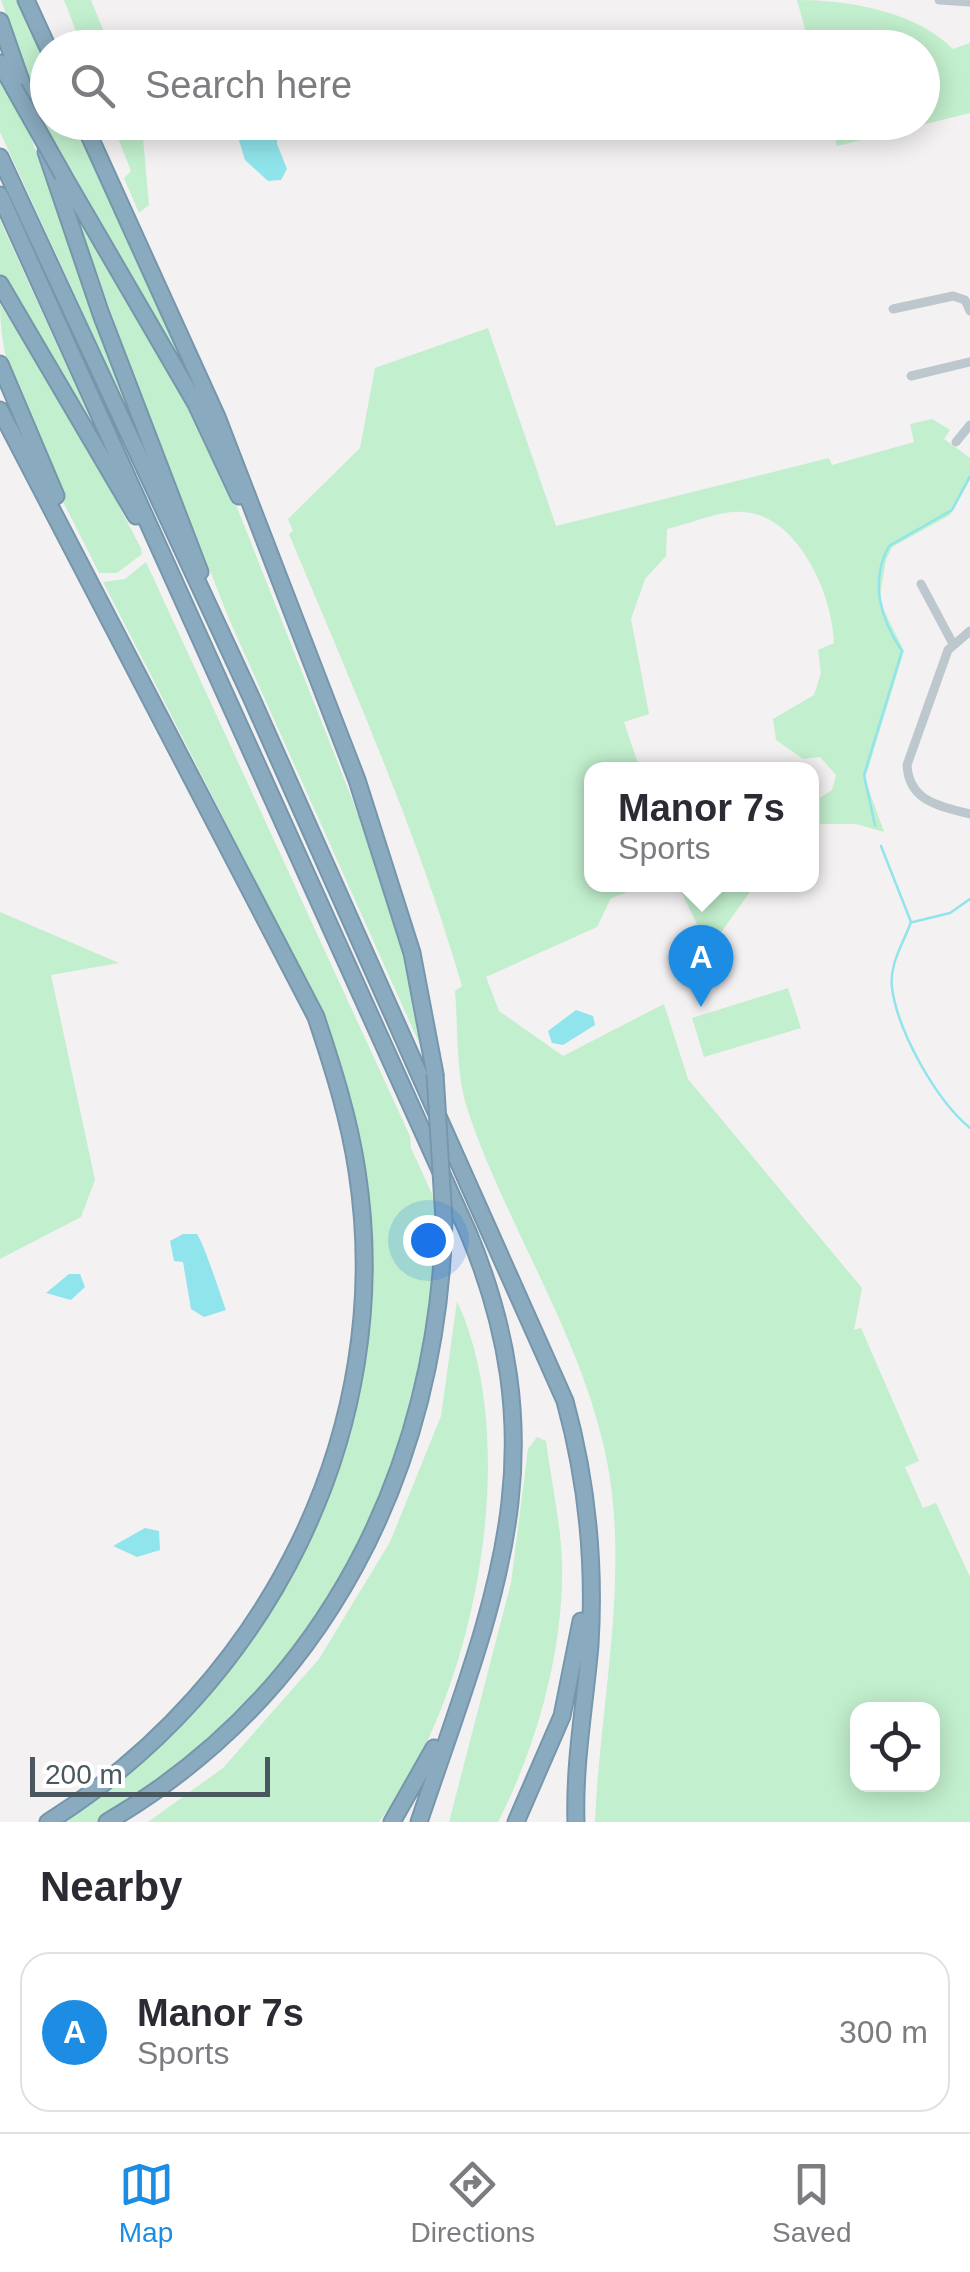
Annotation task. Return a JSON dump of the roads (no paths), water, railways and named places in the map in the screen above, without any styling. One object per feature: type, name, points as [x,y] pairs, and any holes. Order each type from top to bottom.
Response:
[{"type":"highway","points":[[26,0],[40,30]]},
{"type":"highway","points":[[0,21],[30,108]]},
{"type":"highway","points":[[0,63],[30,116]]},
{"type":"highway","points":[[41,140],[101,314],[250,698]]},
{"type":"highway","points":[[43,140],[196,404],[284,592]]},
{"type":"highway","points":[[91,140],[189,350],[388,869],[412,953],[436,1074],[444,1220],[437,1318],[420,1408],[396,1482],[357,1564],[309,1640],[256,1703],[199,1757],[107,1822]]},
{"type":"highway","points":[[0,156],[557,1376],[582,1466],[591,1542],[590,1644],[576,1822]]},
{"type":"highway","points":[[0,195],[468,1232],[504,1337],[516,1422],[513,1503],[499,1570],[419,1822]]},
{"type":"highway","points":[[0,284],[111,468],[228,704]]},
{"type":"highway","points":[[0,364],[26,432],[178,748]]},
{"type":"highway","points":[[0,410],[281,943],[316,1017],[339,1087],[362,1210],[358,1347],[347,1411],[324,1488],[290,1566],[256,1623],[201,1696],[155,1741],[48,1822]]},
{"type":"highway","points":[[516,1822],[548,1756],[568,1693],[591,1542]]},
{"type":"highway","points":[[392,1822],[425,1768],[461,1690]]},
{"type":"street","points":[[939,0],[970,2]]},
{"type":"street","points":[[892,308],[953,296],[965,300],[970,311]]},
{"type":"street","points":[[911,377],[970,362]]},
{"type":"street","points":[[955,441],[970,425]]},
{"type":"street","points":[[921,584],[952,642]]},
{"type":"street","points":[[970,631],[952,642],[910,757],[908,775],[922,798],[970,814]]},
{"type":"water","points":[[239,140],[277,140],[287,169],[281,180],[268,181],[245,160]]},
{"type":"water","points":[[576,1010],[593,1016],[595,1025],[563,1045],[552,1043],[548,1031]]},
{"type":"water","points":[[183,1234],[197,1234],[226,1310],[204,1317],[191,1309],[183,1262],[174,1261],[170,1241]]},
{"type":"water","points":[[69,1274],[80,1274],[85,1287],[71,1300],[46,1293]]},
{"type":"water","points":[[145,1528],[159,1531],[160,1550],[137,1557],[113,1546]]},
{"type":"waterway","points":[[875,825],[864,775],[902,651],[888,627],[880,600],[883,560],[889,546],[952,510],[970,476]]},
{"type":"waterway","points":[[881,846],[911,922],[893,971],[896,1006],[920,1064],[944,1100],[970,1128]]},
{"type":"waterway","points":[[913,922],[950,913],[970,899]]},
{"type":"place","name":"Manor 7s","points":[[701,1007]]}]
